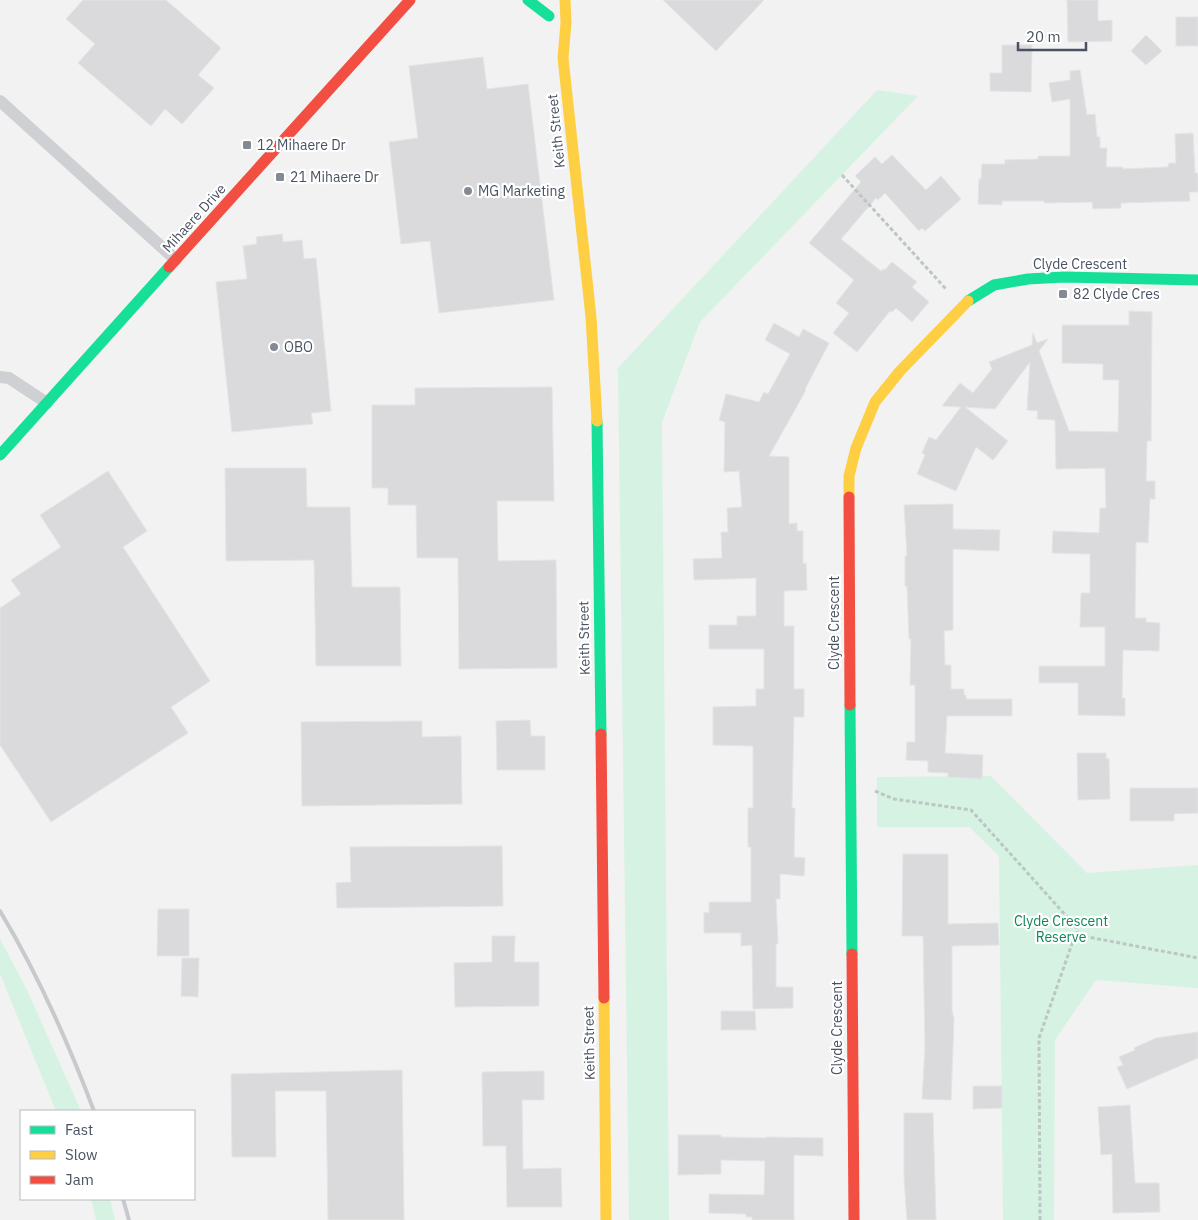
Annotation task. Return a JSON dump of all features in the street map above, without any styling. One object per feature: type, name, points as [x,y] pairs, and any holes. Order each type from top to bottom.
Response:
[{"type":"street","name":"Mihaere Drive","points":[[0,455],[410,0]]},
{"type":"street","points":[[528,0],[552,25]]},
{"type":"street","name":"Keith Street","points":[[546,0],[563,58]]},
{"type":"street","name":"Keith Street","points":[[565,0],[566,23],[563,58],[597,401],[606,1220]]},
{"type":"street","name":"Clyde Crescent","points":[[854,1220],[849,634],[850,476],[856,448],[875,402],[900,371],[961,307],[971,298],[994,285],[1028,279],[1064,277],[1198,280]]},
{"type":"lane","points":[[0,101],[176,260]]},
{"type":"lane","points":[[0,377],[9,378],[47,403]]},
{"type":"path","points":[[842,175],[961,307]]},
{"type":"path","points":[[850,791],[877,791],[894,799],[971,810],[1077,928],[1078,935],[1073,941],[1039,1038],[1040,1220]]},
{"type":"path","points":[[1078,935],[1198,958]]},
{"type":"green space","points":[[877,90],[918,96],[700,322],[662,422],[669,1220],[629,1220],[617,369]]},
{"type":"green space","name":"Clyde Crescent Reserve","points":[[991,776],[1087,873],[1198,865],[1198,988],[1096,980],[1055,1040],[1054,1220],[1003,1220],[999,856],[969,827],[877,827],[877,777]]},
{"type":"green space","points":[[0,939],[27,990],[81,1110],[56,1110],[0,974]]},
{"type":"green space","points":[[91,1200],[110,1200],[115,1220],[96,1220]]},
{"type":"building","points":[[83,0],[166,0],[221,48],[198,75],[214,88],[182,124],[165,109],[151,126],[78,63],[95,44],[66,19]]},
{"type":"building","points":[[663,0],[764,0],[716,51]]},
{"type":"building","points":[[1067,0],[1098,0],[1098,21],[1112,20],[1112,41],[1068,42]]},
{"type":"building","points":[[1176,17],[1198,17],[1198,46],[1176,46]]},
{"type":"building","points":[[1146,35],[1162,51],[1146,65],[1131,51]]},
{"type":"building","points":[[1002,45],[1032,45],[1031,92],[990,91],[990,73],[1002,73]]},
{"type":"building","name":"MG Marketing","points":[[483,57],[487,89],[528,84],[554,300],[439,313],[430,241],[401,244],[389,142],[418,138],[409,66]]},
{"type":"building","points":[[1080,70],[1087,115],[1095,114],[1097,137],[1100,137],[1100,148],[1107,148],[1106,167],[1123,167],[1123,169],[1168,167],[1169,163],[1176,163],[1175,134],[1193,133],[1195,173],[1198,173],[1198,192],[1189,192],[1190,201],[1121,203],[1121,208],[1093,209],[1092,202],[1044,203],[1044,201],[1002,201],[1002,205],[978,204],[982,164],[1005,164],[1005,160],[1038,159],[1038,156],[1070,156],[1070,99],[1052,102],[1049,83],[1070,80],[1070,71]]},
{"type":"building","points":[[892,155],[926,190],[941,176],[961,199],[925,231],[922,228],[919,231],[885,193],[878,200],[876,198],[841,239],[881,271],[885,270],[892,262],[917,282],[912,287],[929,302],[912,322],[896,308],[892,312],[890,311],[857,352],[833,333],[849,313],[836,303],[854,280],[809,243],[861,182],[855,176],[875,157],[882,164]]},
{"type":"building","name":"OBO","points":[[282,234],[283,242],[302,240],[304,259],[316,258],[331,411],[311,413],[313,424],[232,432],[216,282],[247,279],[243,246],[257,244],[256,237]]},
{"type":"building","points":[[1129,311],[1152,312],[1151,441],[1147,441],[1146,481],[1155,481],[1155,499],[1150,499],[1148,543],[1136,542],[1135,618],[1146,618],[1146,622],[1160,623],[1159,651],[1123,650],[1122,698],[1125,698],[1125,716],[1078,715],[1078,683],[1039,683],[1039,666],[1105,666],[1105,627],[1080,627],[1081,593],[1090,593],[1090,554],[1052,553],[1053,531],[1099,533],[1100,508],[1106,508],[1105,468],[1056,469],[1055,420],[1037,419],[1038,411],[1027,410],[1030,362],[995,409],[965,407],[1008,441],[993,460],[976,447],[956,491],[917,474],[925,455],[922,453],[929,437],[936,440],[961,407],[942,406],[960,383],[973,393],[992,369],[989,362],[1032,345],[1033,333],[1037,343],[1048,339],[1039,351],[1069,431],[1118,432],[1119,380],[1103,380],[1103,364],[1062,363],[1062,325],[1129,325]]},
{"type":"building","points":[[774,323],[799,337],[803,329],[829,343],[806,390],[769,456],[789,457],[789,524],[797,523],[797,531],[803,531],[803,564],[806,563],[807,590],[784,591],[784,626],[794,626],[794,689],[804,689],[804,717],[794,717],[792,808],[795,808],[794,857],[805,858],[804,876],[780,874],[780,899],[776,899],[778,944],[776,944],[776,987],[793,987],[793,1008],[753,1009],[752,945],[741,946],[741,933],[704,933],[704,912],[709,913],[709,902],[751,902],[751,847],[748,847],[748,808],[753,808],[753,746],[713,745],[713,707],[756,706],[756,689],[764,689],[764,649],[709,649],[709,625],[737,625],[737,616],[756,616],[756,578],[694,580],[693,559],[722,558],[721,532],[728,532],[727,508],[742,507],[739,471],[724,472],[725,422],[719,420],[726,394],[759,402],[764,392],[768,394],[790,354],[765,340]]},
{"type":"building","points":[[552,387],[554,501],[497,501],[498,561],[556,560],[557,668],[459,669],[458,558],[417,558],[416,505],[388,505],[388,488],[372,488],[372,405],[415,405],[415,388]]},
{"type":"building","points":[[225,468],[306,468],[307,507],[350,507],[352,587],[400,587],[401,666],[316,666],[314,560],[226,561]]},
{"type":"building","points":[[108,471],[147,531],[123,547],[210,681],[171,707],[188,733],[51,822],[0,745],[0,608],[21,594],[11,580],[61,547],[40,515]]},
{"type":"building","points":[[953,504],[953,529],[1000,530],[999,551],[953,549],[953,630],[944,631],[945,665],[951,665],[951,689],[964,689],[966,699],[1012,699],[1012,716],[947,716],[945,753],[983,755],[982,779],[948,777],[948,773],[928,772],[928,761],[906,760],[907,742],[915,742],[915,685],[910,685],[911,639],[909,639],[907,586],[905,586],[905,556],[907,556],[904,505]]},
{"type":"building","points":[[530,720],[531,736],[545,736],[545,770],[497,770],[496,721]]},
{"type":"building","points":[[422,721],[422,737],[461,736],[462,804],[302,806],[301,722]]},
{"type":"building","points":[[1077,753],[1106,753],[1106,758],[1109,759],[1110,799],[1078,800]]},
{"type":"building","points":[[1130,788],[1198,788],[1198,813],[1174,814],[1174,821],[1130,821]]},
{"type":"building","points":[[502,846],[503,906],[337,908],[336,883],[351,882],[350,847]]},
{"type":"building","points":[[903,854],[948,854],[948,924],[998,923],[999,945],[952,946],[952,1010],[954,1019],[951,1100],[922,1099],[925,1048],[923,936],[902,936]]},
{"type":"building","points":[[158,909],[189,909],[189,956],[157,956]]},
{"type":"building","points":[[492,936],[515,936],[514,962],[539,962],[539,1006],[455,1007],[454,963],[492,962]]},
{"type":"building","points":[[182,958],[199,958],[198,997],[181,996]]},
{"type":"building","points":[[721,1011],[755,1011],[756,1030],[721,1030]]},
{"type":"building","points":[[1198,1032],[1198,1058],[1127,1089],[1117,1067],[1123,1065],[1119,1057],[1156,1038]]},
{"type":"building","points":[[402,1070],[404,1220],[328,1220],[326,1091],[275,1091],[276,1157],[232,1157],[231,1074]]},
{"type":"building","points":[[544,1071],[544,1100],[522,1100],[523,1169],[561,1168],[562,1207],[507,1207],[506,1146],[483,1146],[482,1072]]},
{"type":"building","points":[[973,1086],[1002,1086],[1002,1108],[973,1109]]},
{"type":"building","points":[[1130,1105],[1135,1183],[1159,1183],[1160,1212],[1113,1213],[1112,1154],[1101,1155],[1098,1107]]},
{"type":"building","points":[[904,1113],[933,1113],[936,1220],[907,1220],[904,1179]]},
{"type":"building","points":[[678,1135],[823,1138],[823,1156],[794,1155],[794,1220],[752,1220],[752,1217],[746,1217],[746,1214],[709,1213],[709,1194],[764,1195],[765,1161],[721,1160],[721,1174],[678,1175]]},
{"type":"railway","points":[[0,911],[27,959],[51,1009],[94,1110]]},
{"type":"railway","points":[[123,1200],[129,1220]]},
{"type":"traffic: fast","points":[[528,0],[549,16]]},
{"type":"traffic: fast","points":[[0,455],[169,267]]},
{"type":"traffic: fast","points":[[968,301],[994,285],[1028,279],[1064,277],[1198,280]]},
{"type":"traffic: fast","points":[[597,421],[601,734]]},
{"type":"traffic: fast","points":[[850,705],[852,954]]},
{"type":"traffic: slow","points":[[565,0],[566,23],[563,58],[591,317],[597,421]]},
{"type":"traffic: slow","points":[[849,497],[849,476],[856,448],[875,402],[900,371],[968,301]]},
{"type":"traffic: slow","points":[[604,998],[606,1220]]},
{"type":"traffic: jam","points":[[169,267],[410,0]]},
{"type":"traffic: jam","points":[[849,497],[850,705]]},
{"type":"traffic: jam","points":[[601,734],[604,998]]},
{"type":"traffic: jam","points":[[852,954],[854,1220]]},
{"type":"place","name":"12 Mihaere Dr","points":[[247,145]]},
{"type":"place","name":"21 Mihaere Dr","points":[[280,177]]},
{"type":"place","name":"MG Marketing","points":[[468,191]]},
{"type":"place","name":"82 Clyde Cres","points":[[1063,294]]},
{"type":"place","name":"OBO","points":[[274,347]]}]
